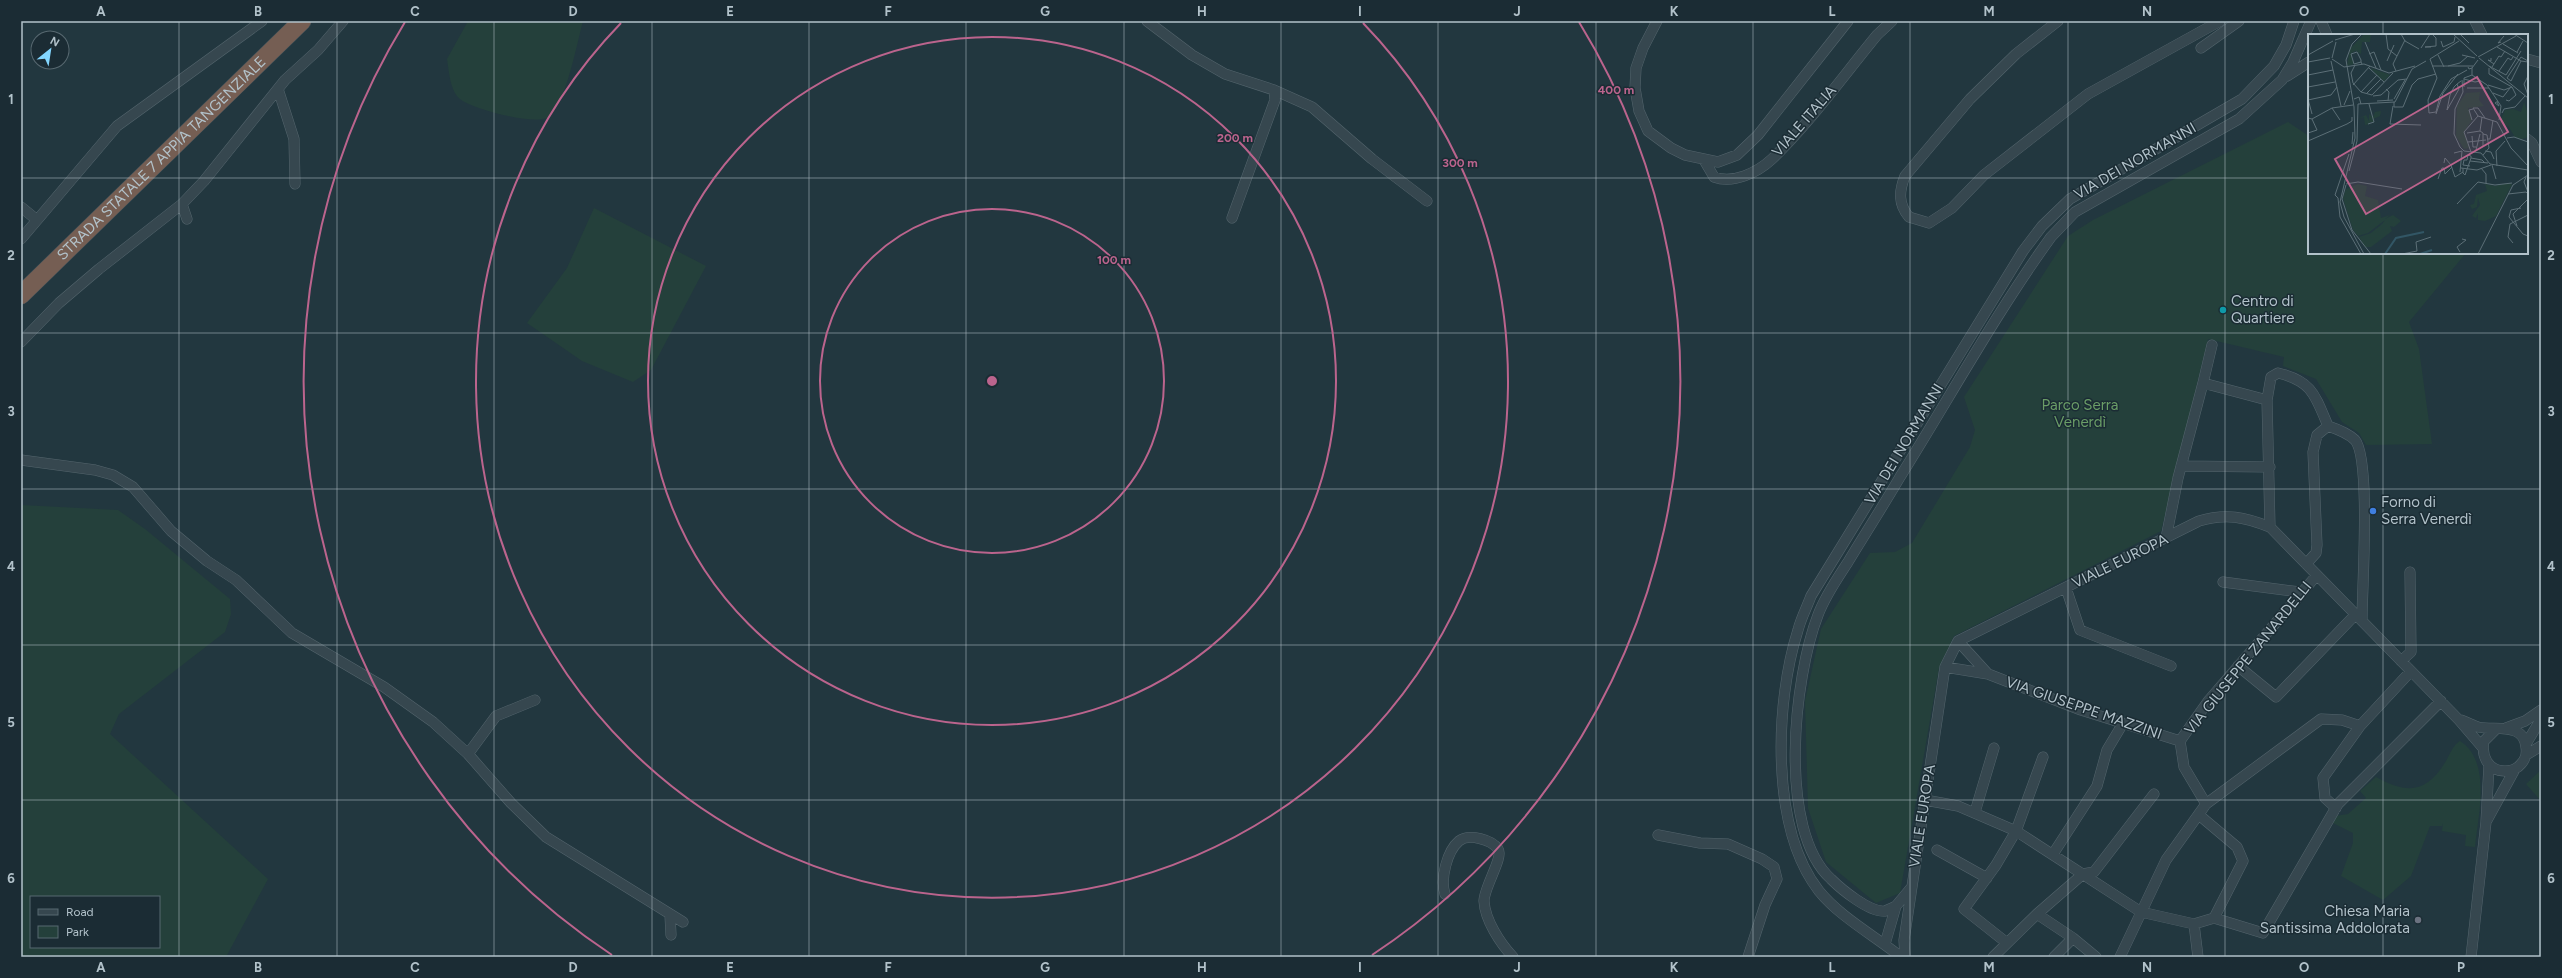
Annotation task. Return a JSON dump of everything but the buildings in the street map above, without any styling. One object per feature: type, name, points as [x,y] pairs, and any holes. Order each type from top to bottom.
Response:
[{"type":"highway","name":"STRADA STATALE 7 APPIA TANGENZIALE","points":[[21,295],[302,21]]},
{"type":"street","points":[[21,239],[117,126],[262,21]]},
{"type":"street","points":[[21,342],[59,303],[99,269],[182,204],[204,181],[278,89],[318,50],[343,21]]},
{"type":"street","points":[[1147,21],[1192,56],[1225,74],[1274,90],[1312,107],[1400,184],[1427,201]]},
{"type":"street","name":"VIALE ITALIA","points":[[1657,21],[1642,48],[1636,68],[1635,88],[1639,111],[1648,131],[1671,148],[1704,160],[1718,162],[1738,155],[1758,135],[1848,21]]},
{"type":"street","name":"VIALE ITALIA","points":[[1704,160],[1714,177],[1724,181],[1746,176],[1771,160],[1877,35],[1892,21]]},
{"type":"street","points":[[2058,21],[2016,54],[1970,99],[1905,176],[1900,188],[1901,201],[1909,216],[1929,223],[1940,218],[1984,175],[2088,94],[2220,21]]},
{"type":"street","points":[[2201,48],[2239,21]]},
{"type":"street","name":"VIA DEI NORMANNI","points":[[1901,957],[1862,928],[1820,892],[1807,874],[1795,848],[1785,804],[1782,769],[1786,694],[1798,629],[1811,596],[2019,258],[2042,226],[2070,198],[2242,99],[2274,66],[2286,44],[2294,21]]},
{"type":"street","name":"VIA DEI NORMANNI","points":[[1896,906],[1885,911],[1874,910],[1851,895],[1822,872],[1808,848],[1801,816],[1796,779],[1797,712],[1800,682],[1819,613],[1838,578],[2051,237],[2075,212],[2239,119],[2282,80],[2293,62],[2311,21]]},
{"type":"street","points":[[2321,21],[2327,34]]},
{"type":"street","points":[[2475,21],[2482,34]]},
{"type":"street","points":[[2528,59],[2541,63]]},
{"type":"street","points":[[2282,80],[2308,63]]},
{"type":"street","points":[[278,89],[294,139],[295,184]]},
{"type":"street","points":[[1232,218],[1275,100],[1274,90]]},
{"type":"street","points":[[2528,140],[2532,143],[2541,162]]},
{"type":"street","points":[[182,204],[187,219]]},
{"type":"street","points":[[21,207],[37,220]]},
{"type":"street","points":[[2166,538],[2181,466],[2212,345]]},
{"type":"street","points":[[2238,666],[2276,697],[2359,617],[2363,467],[2355,440],[2342,431],[2328,426],[2318,400],[2308,386],[2295,377],[2278,373],[2271,377],[2267,400],[2270,467],[2270,527]]},
{"type":"street","points":[[2203,383],[2267,400]]},
{"type":"street","points":[[2306,564],[2316,553],[2317,545],[2313,452],[2317,435],[2328,426]]},
{"type":"street","points":[[21,460],[95,470],[113,476],[133,487],[171,531],[207,561],[236,580],[292,633],[400,694],[468,754],[511,803],[546,837],[682,922]]},
{"type":"street","points":[[2181,466],[2270,467]]},
{"type":"street","name":"VIALE EUROPA","points":[[1905,957],[1904,940],[1911,888],[1945,667],[1958,641],[2199,522],[2217,516],[2246,517],[2270,527],[2441,700],[2483,748]]},
{"type":"street","points":[[2402,661],[2411,652],[2410,572]]},
{"type":"street","name":"VIA GIUSEPPE ZANARDELLI","points":[[2180,741],[2209,700],[2300,592],[2317,575]]},
{"type":"street","points":[[2223,582],[2300,592]]},
{"type":"street","points":[[2066,588],[2080,630],[2171,666]]},
{"type":"street","points":[[1958,641],[1988,674]]},
{"type":"street","name":"VIA GIUSEPPE MAZZINI","points":[[1945,667],[1988,674],[2122,725],[2180,741]]},
{"type":"street","points":[[2336,808],[2325,798],[2323,778],[2360,726],[2410,670]]},
{"type":"street","points":[[468,754],[496,716],[535,700]]},
{"type":"street","points":[[1925,800],[1958,806],[1975,812],[2016,831],[2141,912],[2194,924],[2214,918],[2263,933],[2336,808],[2441,700]]},
{"type":"street","points":[[2515,769],[2502,772],[2488,764],[2484,758],[2483,748],[2488,735],[2501,728],[2525,721],[2541,710]]},
{"type":"street","points":[[2120,957],[2166,860],[2206,804],[2321,720],[2342,720],[2360,726]]},
{"type":"street","points":[[2460,720],[2478,727],[2501,728],[2516,731],[2526,744]]},
{"type":"street","points":[[2526,755],[2526,744],[2541,720]]},
{"type":"street","points":[[2052,854],[2097,786],[2107,750],[2122,725]]},
{"type":"street","points":[[2180,741],[2184,767],[2206,804]]},
{"type":"street","points":[[2486,822],[2515,769],[2526,755],[2541,746]]},
{"type":"street","points":[[1975,812],[1994,748]]},
{"type":"street","points":[[2008,943],[1964,909],[1987,878],[2016,831],[2043,757]]},
{"type":"street","points":[[2471,957],[2486,822],[2488,764]]},
{"type":"street","points":[[1993,957],[2037,914],[2083,874],[2094,872],[2154,794]]},
{"type":"street","points":[[2199,815],[2237,847],[2244,861],[2214,918]]},
{"type":"street","points":[[1658,836],[1700,843],[1728,844],[1765,861],[1774,867],[1777,879],[1765,905],[1748,957]]},
{"type":"street","points":[[1445,894],[1442,879],[1443,871],[1458,842],[1465,838],[1478,838],[1493,844],[1498,848],[1500,858],[1488,884],[1484,901],[1494,930],[1513,957]]},
{"type":"street","points":[[1937,850],[1987,878]]},
{"type":"street","points":[[1885,944],[1896,906],[1911,888]]},
{"type":"street","points":[[2037,914],[2074,938],[2096,957]]},
{"type":"street","points":[[670,915],[670,935]]},
{"type":"street","points":[[2194,924],[2198,957]]},
{"type":"street","points":[[2054,957],[2074,938]]},
{"type":"green space","points":[[468,21],[583,21],[566,86],[556,109],[550,116],[543,119],[519,118],[491,112],[460,99],[454,91],[450,80],[447,59]]},
{"type":"green space","name":"Parco Serra Venerdì","points":[[2288,122],[2308,135],[2308,254],[2465,254],[2409,322],[2419,349],[2432,444],[2366,445],[2359,433],[2342,422],[2316,379],[2283,366],[2284,357],[2208,339],[2161,531],[1954,636],[1939,668],[1900,893],[1876,903],[1826,862],[1808,808],[1805,701],[1821,629],[1870,553],[1895,552],[1912,543],[1970,447],[1975,430],[1964,397],[2068,236],[2093,220]]},
{"type":"green space","points":[[594,208],[706,266],[651,370],[633,382],[582,361],[527,323],[567,268]]},
{"type":"green space","points":[[21,505],[118,510],[145,529],[230,599],[231,614],[225,632],[119,714],[110,734],[268,879],[226,957],[21,957]]},
{"type":"green space","points":[[2460,741],[2470,750],[2480,775],[2480,805],[2475,847],[2465,846],[2466,835],[2442,831],[2443,823],[2442,826],[2430,826],[2411,876],[2383,900],[2341,876],[2353,843],[2353,833],[2331,822],[2335,816],[2348,814],[2366,798],[2360,791],[2376,777],[2387,783],[2406,788],[2415,788],[2423,785],[2439,772],[2454,747]]},
{"type":"green space","points":[[2541,770],[2541,801],[2526,784]]},
{"type":"place","name":"Centro di Quartiere","points":[[2223,310]]},
{"type":"place","name":"Forno di Serra Venerdì","points":[[2373,511]]},
{"type":"place","name":"Chiesa Maria Santissima Addolorata","points":[[2418,920]]}]
